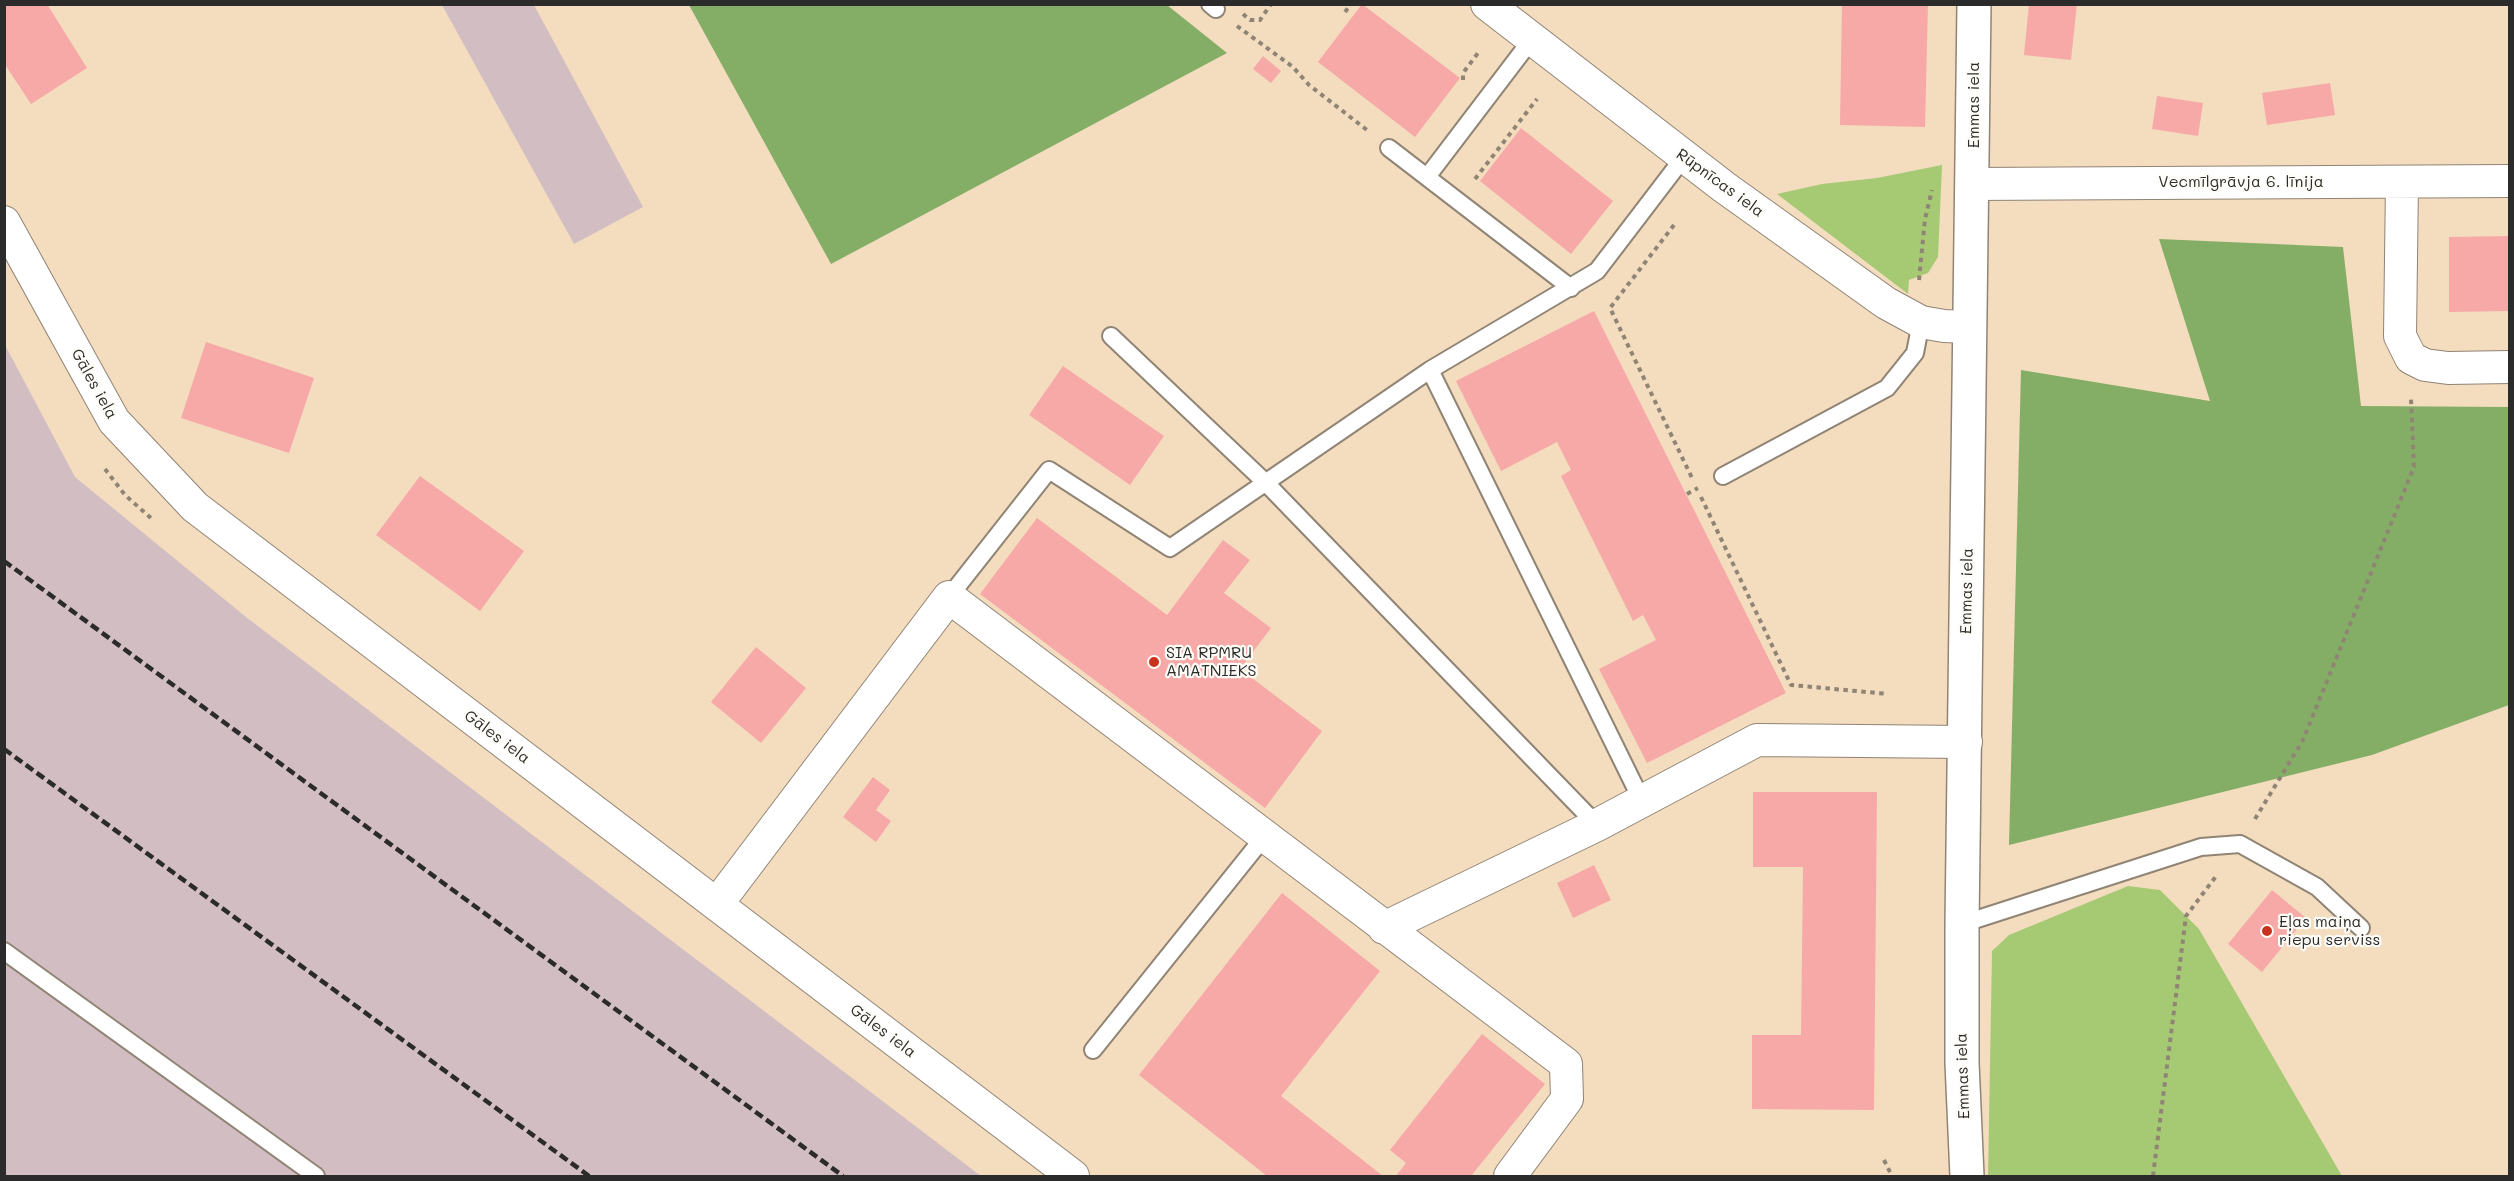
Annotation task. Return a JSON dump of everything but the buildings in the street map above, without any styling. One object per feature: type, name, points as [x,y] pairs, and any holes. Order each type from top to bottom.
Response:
[{"type":"main road","name":"Emmas iela","points":[[1967,1176],[1962,1063],[1962,924],[1974,4]]},
{"type":"street","name":"Rūpnīcas iela","points":[[1487,4],[1684,157],[1886,303],[1921,322],[1970,327]]},
{"type":"street","points":[[2402,182],[2400,336],[2411,358],[2425,365],[2448,368],[2510,368]]},
{"type":"street","name":"Vecmīlgrāvja 6. līnija","points":[[1973,184],[2510,182]]},
{"type":"street","name":"Gāles iela","points":[[4,222],[114,421],[195,507],[1073,1176]]},
{"type":"street","points":[[717,904],[949,597],[1566,1064],[1568,1100],[1509,1176]]},
{"type":"street","points":[[1384,928],[1597,825],[1757,740],[1965,742]]},
{"type":"lane","points":[[1428,177],[1532,39]]},
{"type":"lane","points":[[1389,148],[1571,288]]},
{"type":"lane","points":[[949,597],[1049,470],[1170,548],[1430,370],[1597,272],[1684,157]]},
{"type":"lane","points":[[1723,476],[1887,388],[1915,353],[1921,322]]},
{"type":"lane","points":[[1112,336],[1266,483],[1597,825]]},
{"type":"lane","points":[[1430,370],[1642,801]]},
{"type":"lane","points":[[1093,1050],[1264,837]]},
{"type":"lane","points":[[1962,924],[2201,847],[2240,844],[2317,887],[2361,928]]},
{"type":"lane","points":[[4,951],[316,1176]]},
{"type":"path","points":[[1237,10],[1250,20],[1260,20],[1271,4]]},
{"type":"path","points":[[1345,12],[1351,4]]},
{"type":"path","points":[[1213,7],[1293,67],[1309,85],[1389,148]]},
{"type":"path","points":[[1463,82],[1463,73],[1478,53]]},
{"type":"path","points":[[1458,201],[1537,99]]},
{"type":"path","points":[[1919,284],[1925,219],[1932,187]]},
{"type":"path","points":[[2153,1176],[2186,916],[2240,844],[2303,740],[2414,467],[2412,404]]},
{"type":"path","points":[[1884,1160],[1892,1176]]},
{"type":"shaded area","points":[[442,5],[534,5],[643,207],[574,244]]},
{"type":"shaded area","points":[[4,343],[75,477],[246,617],[981,1176],[5,1176]]},
{"type":"green space","points":[[689,5],[1167,5],[1227,53],[831,264]]},
{"type":"green space","points":[[1942,165],[1938,257],[1928,273],[1909,280],[1908,294],[1777,194],[1822,184],[1877,178]]},
{"type":"green space","points":[[2159,239],[2343,247],[2361,406],[2509,407],[2509,705],[2372,755],[2009,845],[2021,370],[2210,401]]},
{"type":"green space","points":[[2128,886],[2160,890],[2199,929],[2342,1176],[1988,1176],[1992,951],[2009,935]]},
{"type":"railway","points":[[4,561],[843,1176]]},
{"type":"railway","points":[[4,749],[589,1176]]},
{"type":"place","name":"SIA RPMRU AMATNIEKS","points":[[1154,662]]},
{"type":"place","name":"Eļas maiņa riepu serviss","points":[[2267,931]]}]
